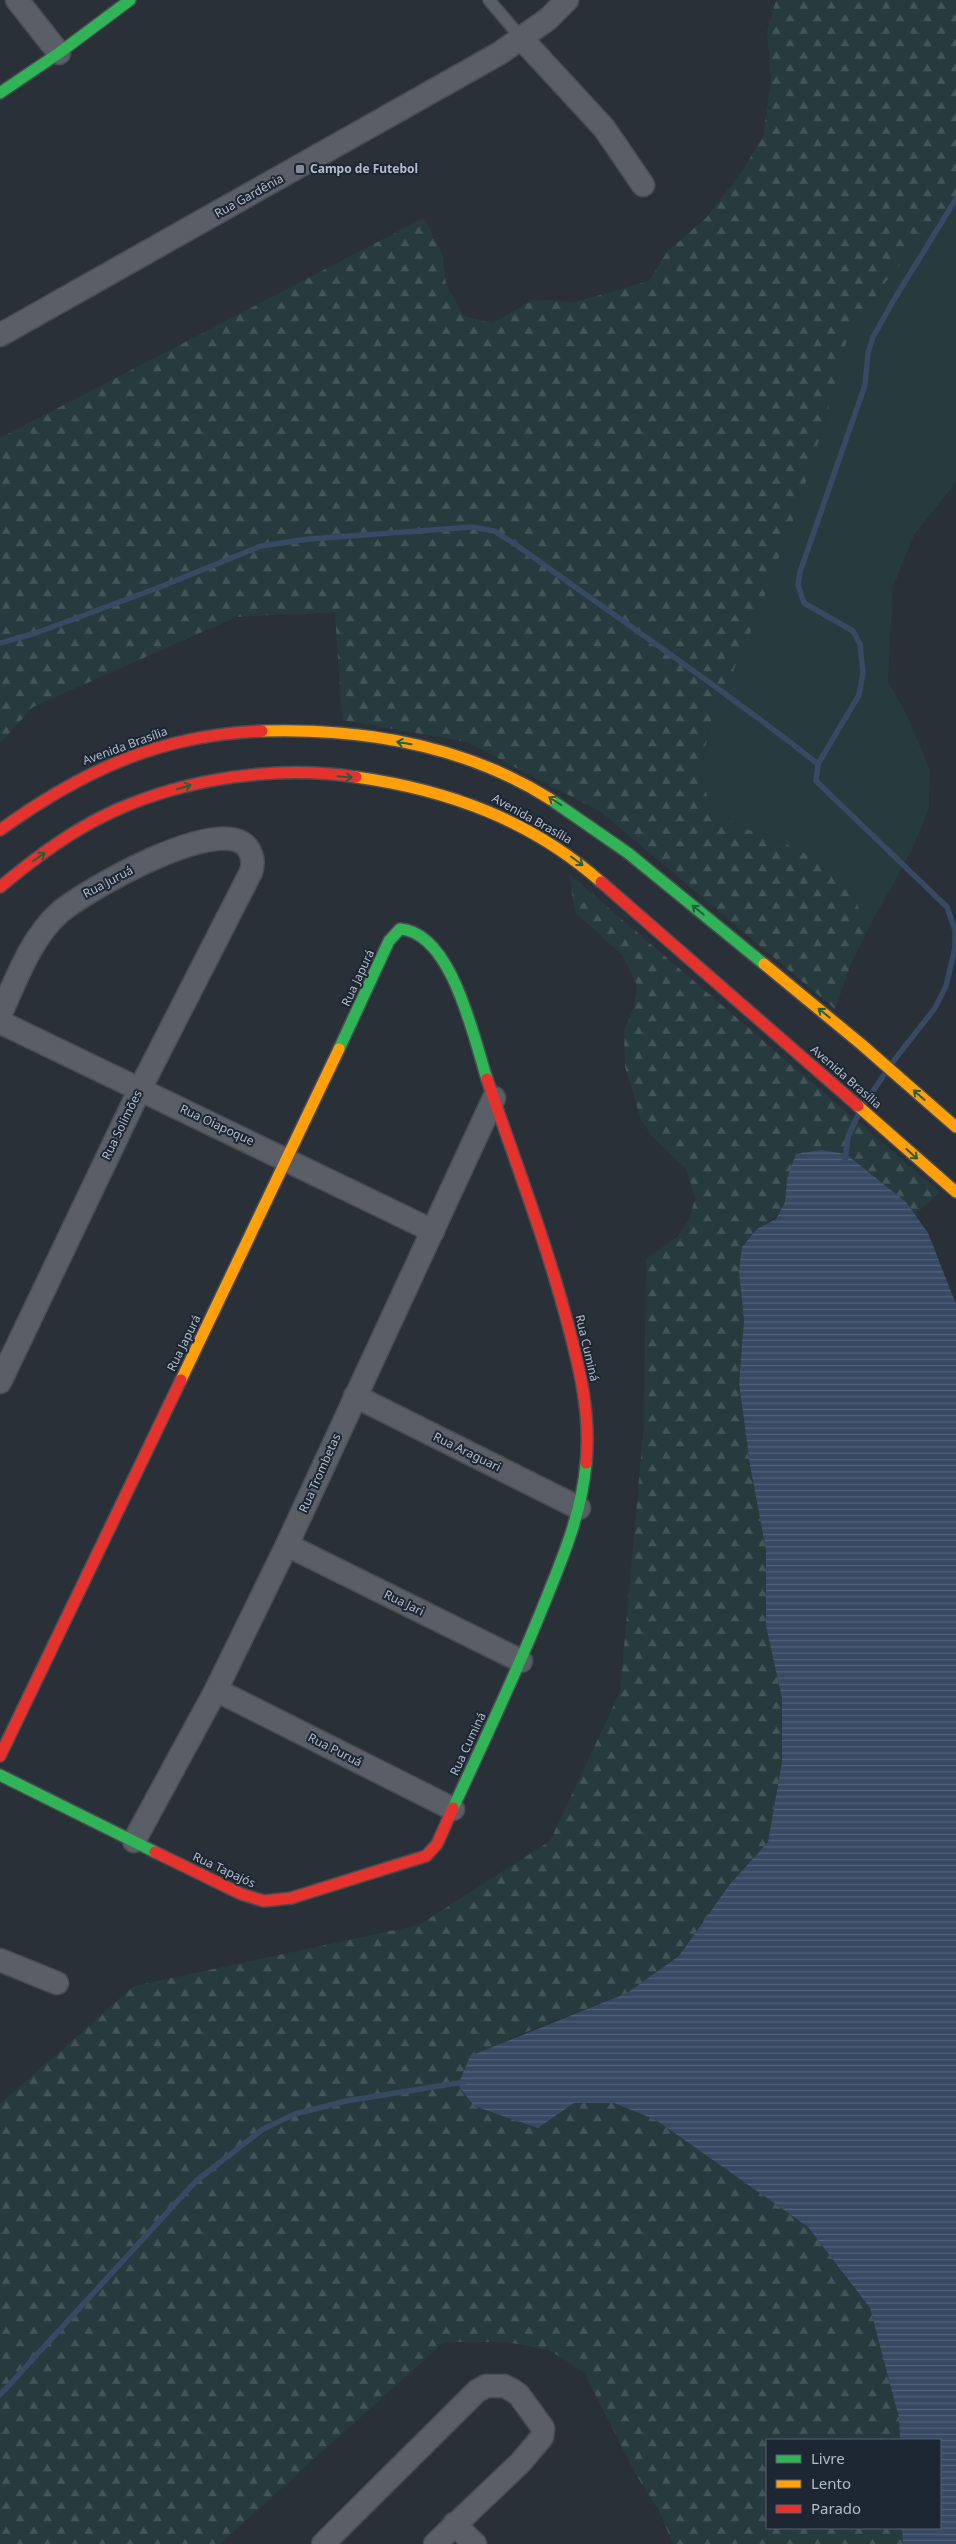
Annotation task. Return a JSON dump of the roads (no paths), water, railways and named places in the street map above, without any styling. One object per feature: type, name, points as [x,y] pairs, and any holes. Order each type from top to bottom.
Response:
[{"type":"street","points":[[18,0],[59,53]]},
{"type":"street","points":[[0,93],[59,53],[130,0]]},
{"type":"street","name":"Rua Gardênia","points":[[0,335],[310,162],[522,39],[548,19],[567,0]]},
{"type":"street","points":[[522,39],[604,128],[643,185]]},
{"type":"street","name":"Avenida Brasília","points":[[0,830],[37,802],[90,772],[170,743],[229,734],[300,730],[360,735],[432,748],[493,769],[546,796],[588,823],[628,853],[861,1044],[956,1127]]},
{"type":"street","name":"Avenida Brasília","points":[[0,887],[71,834],[130,804],[190,785],[249,774],[300,774],[420,787],[482,807],[548,840],[579,862],[956,1192]]},
{"type":"street","name":"Rua Juruá","points":[[0,1015],[43,931],[57,915],[82,896],[150,860],[216,837],[238,840],[246,846],[253,864],[251,872]]},
{"type":"street","name":"Rua Solimões","points":[[0,1382],[140,1089],[251,872]]},
{"type":"street","name":"Rua Cuminá","points":[[390,941],[400,929],[406,929],[424,938],[435,949],[453,981],[531,1200],[559,1292],[582,1382],[587,1420],[588,1456],[579,1508],[558,1571],[521,1661],[453,1809]]},
{"type":"street","name":"Rua Japurá","points":[[0,1756],[288,1159],[390,941]]},
{"type":"street","name":"Rua Oiapoque","points":[[0,1022],[288,1159],[433,1231]]},
{"type":"street","name":"Rua Trombetas","points":[[134,1841],[216,1690],[287,1545],[354,1396],[494,1098]]},
{"type":"street","name":"Rua Araguari","points":[[354,1396],[579,1508]]},
{"type":"street","name":"Rua Jari","points":[[287,1545],[521,1661]]},
{"type":"street","name":"Rua Puruá","points":[[216,1690],[453,1809]]},
{"type":"street","name":"Rua Tapajós","points":[[0,1775],[252,1899],[278,1901],[426,1856],[434,1849],[453,1809]]},
{"type":"street","points":[[0,1960],[57,1984]]},
{"type":"street","points":[[323,2544],[477,2391],[486,2386],[504,2386],[519,2395],[543,2428],[542,2437],[521,2462],[435,2544]]},
{"type":"street","points":[[454,2524],[475,2544]]},
{"type":"lane","points":[[489,0],[522,39]]},
{"type":"water","points":[[821,1150],[846,1154],[906,1202],[928,1233],[956,1304],[956,2544],[903,2544],[902,2529],[941,2529],[941,2439],[900,2439],[899,2418],[870,2308],[808,2227],[656,2120],[614,2103],[574,2103],[538,2128],[474,2106],[458,2085],[470,2056],[627,1993],[679,1956],[730,1884],[768,1842],[782,1762],[782,1698],[766,1626],[766,1550],[750,1465],[739,1383],[744,1320],[739,1271],[742,1247],[757,1229],[776,1219],[785,1202],[787,1179],[796,1154]]},
{"type":"waterway","points":[[892,1063],[935,1008],[946,986],[955,948],[955,930],[947,907],[816,781],[818,764],[859,695],[863,673],[860,644],[853,631],[804,603],[798,585],[800,572],[865,385],[868,353],[873,337],[956,199]]},
{"type":"waterway","points":[[0,643],[36,633],[160,587],[261,546],[309,539],[473,527],[494,531],[515,544],[706,680],[818,764]]},
{"type":"waterway","points":[[865,1103],[884,1075]]},
{"type":"waterway","points":[[845,1161],[848,1137],[858,1115]]},
{"type":"waterway","points":[[0,2395],[196,2181],[263,2129],[295,2114],[346,2101],[464,2082]]},
{"type":"place","name":"Campo de Futebol","points":[[300,169]]}]
